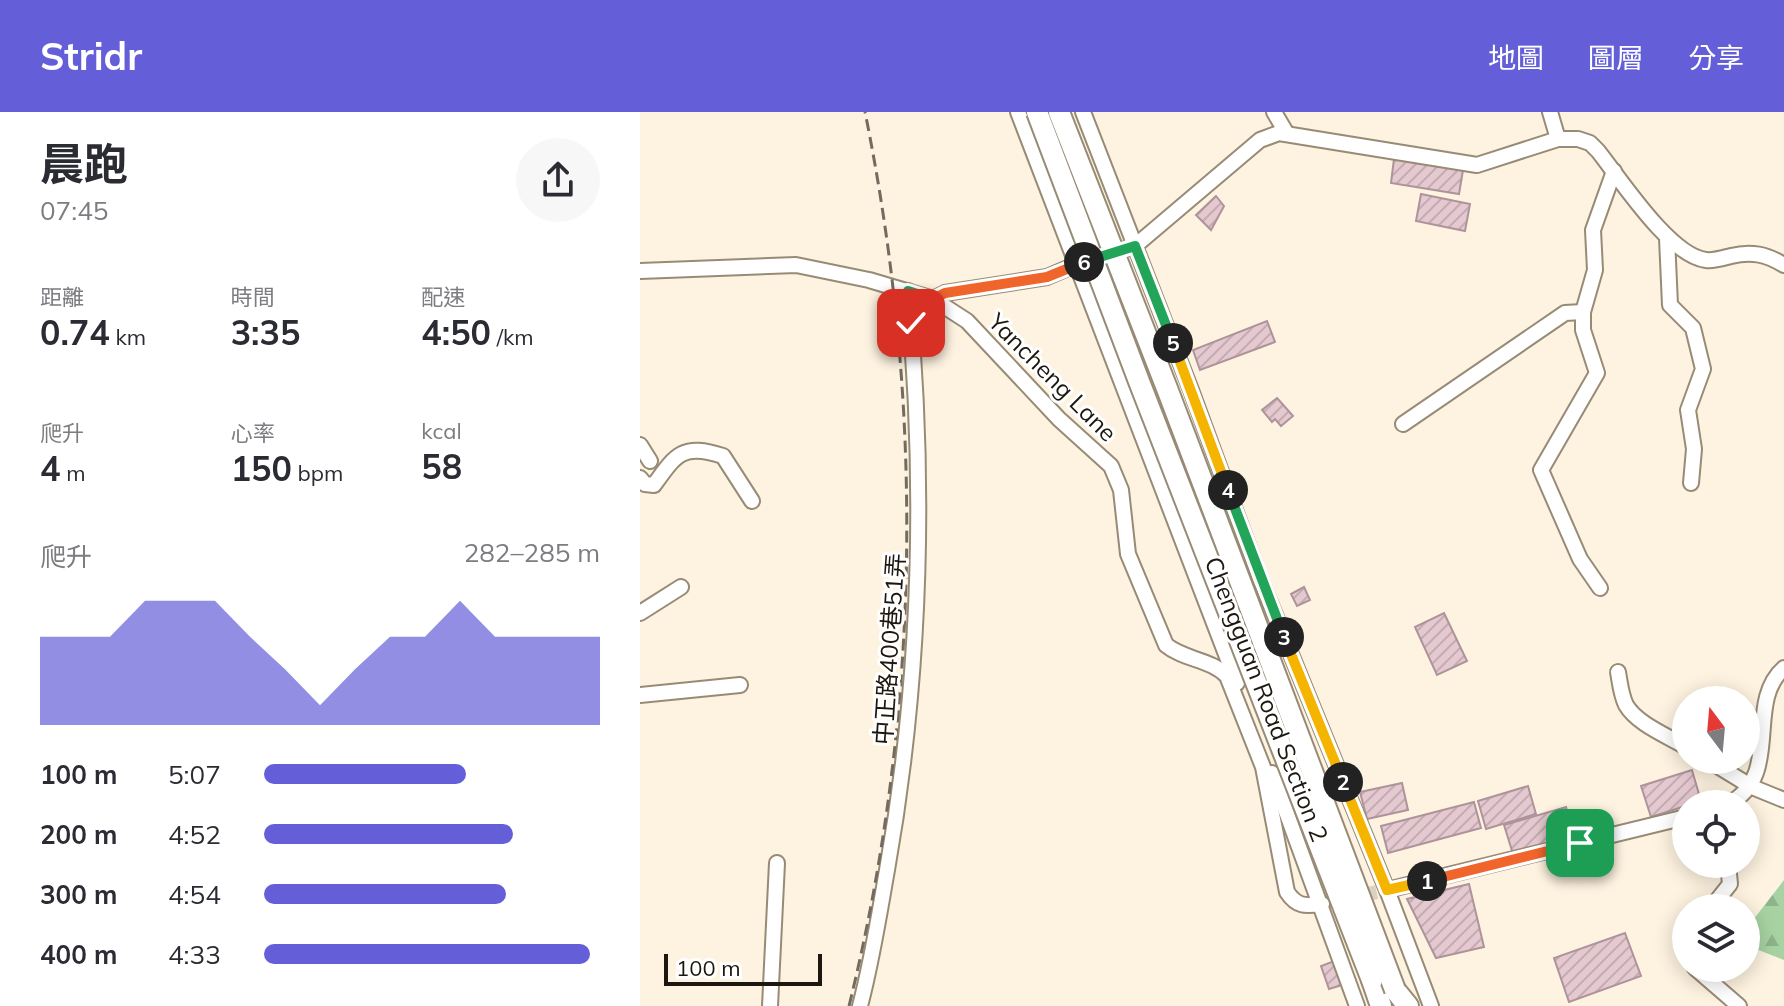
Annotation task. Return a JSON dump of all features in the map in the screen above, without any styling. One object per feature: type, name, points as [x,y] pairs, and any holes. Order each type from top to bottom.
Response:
[{"type":"highway","points":[[1037,112],[1380,1006]]},
{"type":"highway","points":[[1059,112],[1401,1001]]},
{"type":"street","name":"Chengguan Road Section 2","points":[[1018,112],[1322,904],[1357,1006]]},
{"type":"street","name":"Chengguan Road Section 2","points":[[1083,112],[1260,578],[1431,1006]]},
{"type":"street","points":[[1274,112],[1287,134]]},
{"type":"street","points":[[1550,112],[1558,139]]},
{"type":"street","points":[[933,299],[945,293],[1047,277],[1135,246],[1260,140],[1268,135],[1287,134],[1477,165],[1558,139],[1578,139],[1590,143],[1667,238],[1684,252],[1705,260],[1743,253],[1765,254],[1784,265]]},
{"type":"street","points":[[1600,588],[1580,559],[1541,470],[1597,373],[1583,330],[1583,312],[1595,270],[1593,230],[1614,171]]},
{"type":"street","points":[[1667,238],[1670,305],[1693,328],[1703,369],[1688,410],[1694,449],[1691,483]]},
{"type":"street","name":"Yancheng Lane","points":[[640,271],[796,265],[869,280],[933,299],[973,326],[1059,419],[1111,466],[1121,490],[1128,554],[1166,645],[1219,668],[1227,676],[1263,767],[1287,892],[1293,901],[1303,906],[1322,904]]},
{"type":"street","name":"中正路400巷51弄","points":[[860,1006],[893,838],[908,730],[917,609],[918,480],[908,291]]},
{"type":"street","points":[[1403,424],[1565,313],[1583,312]]},
{"type":"street","points":[[640,445],[650,461]]},
{"type":"street","points":[[640,478],[645,484],[654,485],[675,455],[695,450],[709,451],[723,456],[752,501]]},
{"type":"street","points":[[640,613],[681,587]]},
{"type":"street","points":[[1749,790],[1762,762],[1769,690],[1776,675],[1784,668]]},
{"type":"street","points":[[1618,672],[1628,708],[1672,738]]},
{"type":"street","points":[[640,695],[740,685]]},
{"type":"street","points":[[1731,774],[1784,800]]},
{"type":"street","points":[[1387,890],[1672,820]]},
{"type":"street","points":[[770,1006],[777,863]]},
{"type":"street","points":[[1711,982],[1739,1006]]},
{"type":"green space","points":[[1784,880],[1784,960],[1760,951],[1760,911]]},
{"type":"building","points":[[1394,159],[1463,170],[1459,194],[1391,183]]},
{"type":"building","points":[[1421,194],[1470,204],[1465,231],[1416,221]]},
{"type":"building","points":[[1216,196],[1224,206],[1211,230],[1196,215]]},
{"type":"building","points":[[1267,321],[1275,342],[1200,370],[1193,350]]},
{"type":"building","points":[[1277,398],[1293,416],[1281,426],[1275,419],[1272,422],[1262,410]]},
{"type":"building","points":[[1304,587],[1310,600],[1297,606],[1291,594]]},
{"type":"building","points":[[1444,613],[1467,661],[1437,675],[1415,627]]},
{"type":"building","points":[[1679,774],[1693,774],[1698,790],[1672,790],[1672,810],[1651,817],[1641,786]]},
{"type":"building","points":[[1402,783],[1408,810],[1367,819],[1360,792]]},
{"type":"building","points":[[1528,786],[1536,814],[1486,829],[1478,801]]},
{"type":"building","points":[[1474,802],[1481,828],[1388,853],[1381,826]]},
{"type":"building","points":[[1566,807],[1574,837],[1513,854],[1504,825]]},
{"type":"building","points":[[1469,884],[1484,947],[1436,958],[1407,899]]},
{"type":"building","points":[[1625,933],[1641,976],[1569,1002],[1554,958]]},
{"type":"building","points":[[1337,960],[1345,984],[1329,989],[1321,966]]},
{"type":"tunnel","points":[[1322,904],[1387,890]]},
{"type":"railway","points":[[849,1006],[873,896],[890,785],[902,673],[906,560],[905,448],[898,335],[884,223],[865,112]]},
{"type":"route","points":[[911,323],[908,291],[933,299],[945,293],[1047,277],[1135,246],[1260,578],[1387,890],[1580,843]]}]
